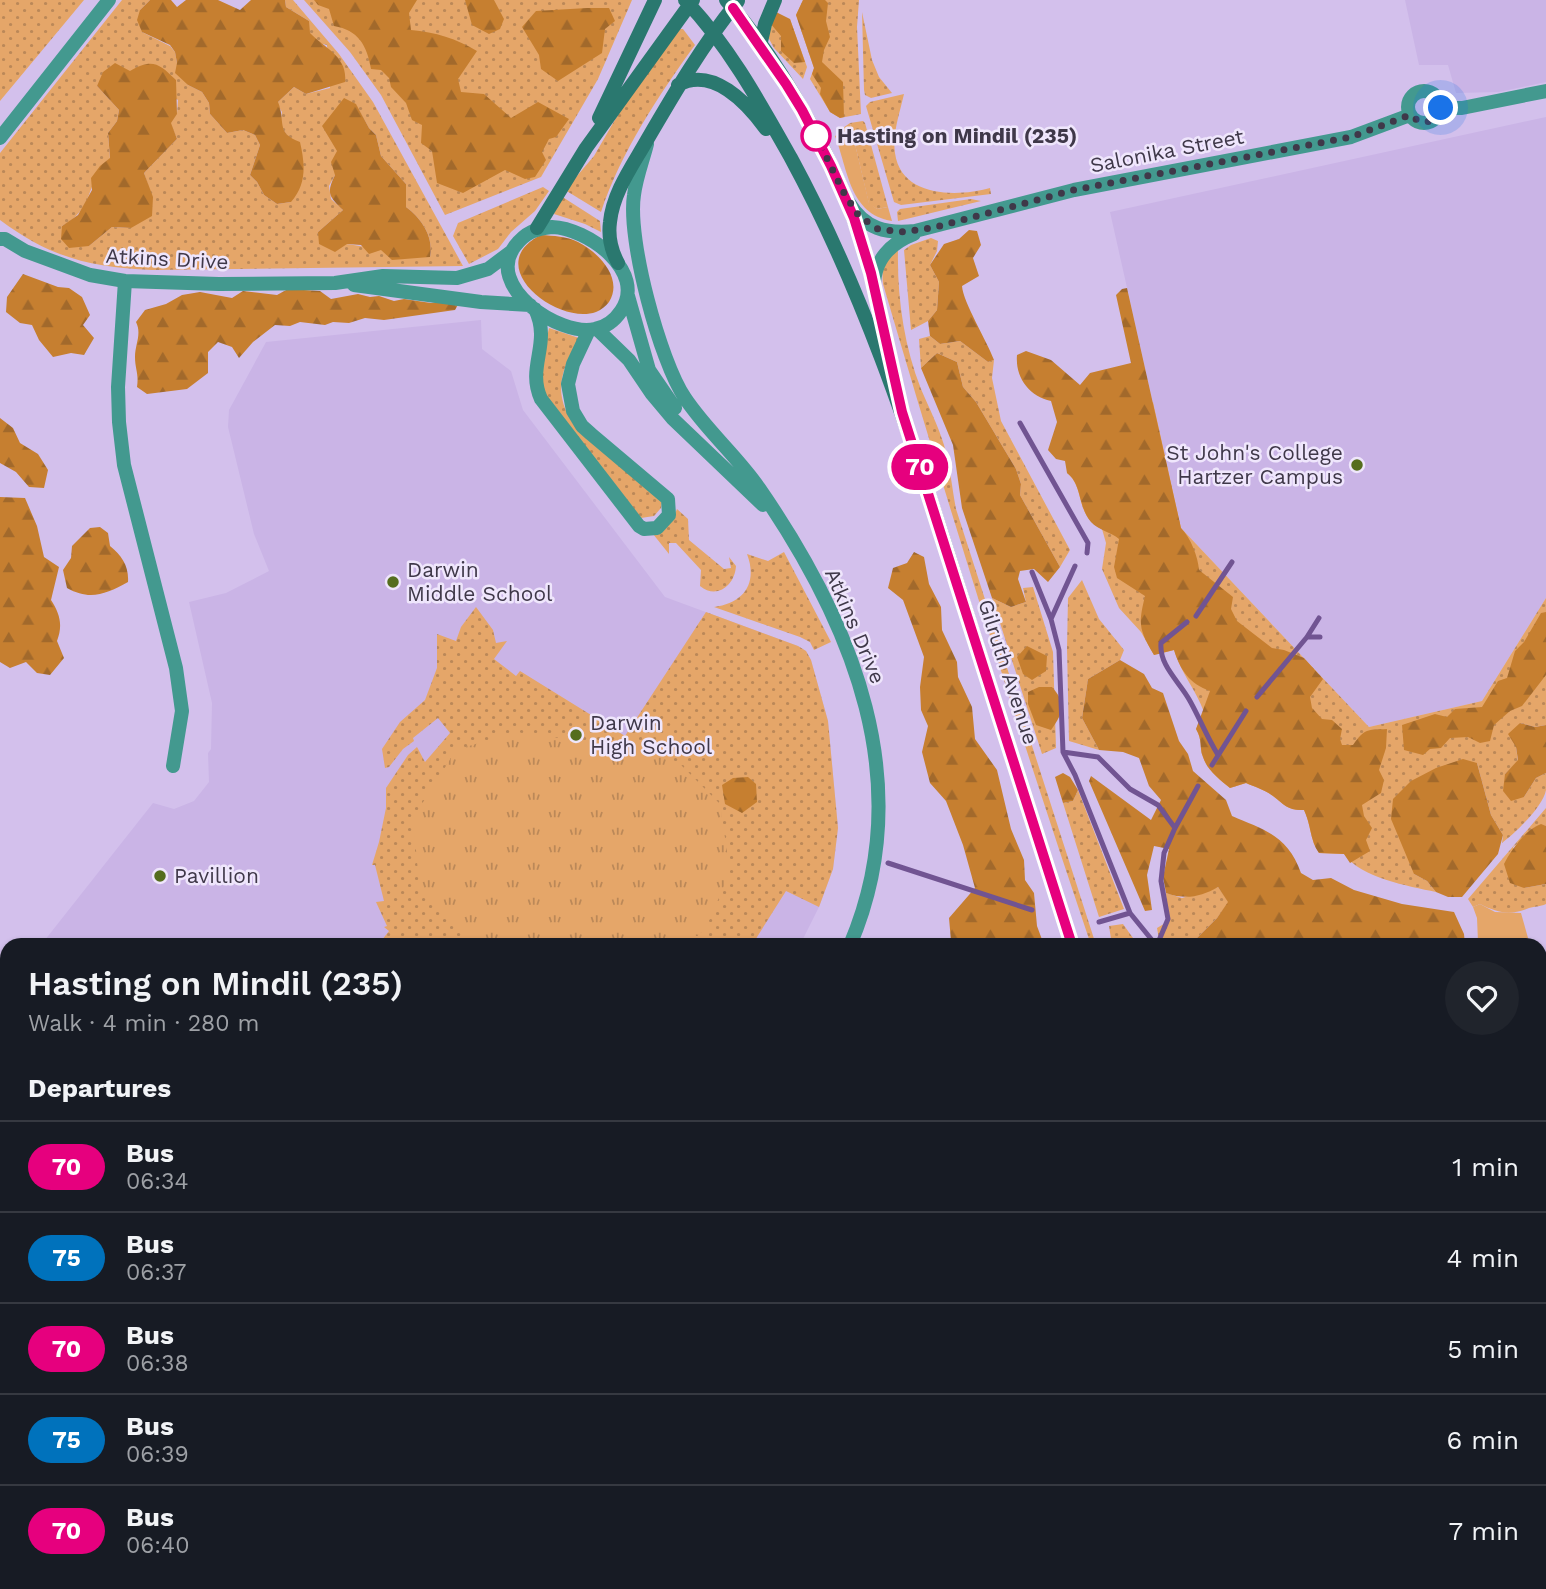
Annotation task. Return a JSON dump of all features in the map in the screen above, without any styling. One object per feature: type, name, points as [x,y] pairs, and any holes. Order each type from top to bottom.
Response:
[{"type":"street","points":[[0,138],[109,0]]},
{"type":"street","points":[[586,148],[655,0]]},
{"type":"street","points":[[761,46],[765,24],[775,0]]},
{"type":"street","points":[[690,2],[586,148],[537,228],[522,237],[512,251],[509,265],[515,290],[532,307],[562,324],[593,329],[613,321],[626,301],[626,288],[612,250],[610,220],[624,179],[678,85],[733,3]]},
{"type":"street","name":"Gilruth Avenue","points":[[690,2],[760,101],[803,181],[852,285],[902,412],[1070,938]]},
{"type":"street","name":"Gilruth Avenue","points":[[733,3],[807,119],[844,193],[864,247],[902,412]]},
{"type":"street","points":[[678,85],[689,80],[704,80],[732,93],[755,114],[803,181]]},
{"type":"street","points":[[1421,90],[1431,91],[1439,98],[1441,108],[1437,118],[1428,123],[1418,122],[1410,115],[1408,105],[1412,96],[1421,90]]},
{"type":"street","points":[[1441,108],[1462,108],[1546,91]]},
{"type":"street","name":"Salonika Street","points":[[874,287],[876,272],[885,253],[900,241],[932,228],[1074,190],[1351,137],[1410,115]]},
{"type":"street","name":"Atkins Drive","points":[[650,135],[634,195],[634,241],[667,363],[687,402],[751,477],[771,506],[814,580],[857,675],[875,747],[880,787],[877,855],[868,898],[853,938]]},
{"type":"street","name":"Salonika Street","points":[[844,193],[859,216],[878,229],[900,232],[932,228]]},
{"type":"street","points":[[537,228],[562,227],[572,230],[597,243],[618,263]]},
{"type":"street","name":"Atkins Drive","points":[[2,235],[25,251],[90,275],[125,281],[219,284],[335,283],[383,276],[457,278],[488,269],[512,251]]},
{"type":"street","points":[[125,281],[118,387],[119,422],[124,465],[176,668],[182,711],[173,766]]},
{"type":"street","name":"Atkins Drive","points":[[335,283],[532,307]]},
{"type":"street","name":"Atkins Drive","points":[[626,288],[642,349],[658,385],[675,409],[771,506]]},
{"type":"street","points":[[532,307],[542,330],[535,376],[541,399],[639,526],[644,529],[657,528],[669,515],[668,499],[582,426],[570,403],[568,384],[573,364],[593,329]]},
{"type":"street","name":"Atkins Drive","points":[[593,329],[629,360],[673,419],[761,503],[787,533]]},
{"type":"shaded area","points":[[1405,0],[1546,0],[1546,82],[1499,92],[1456,93],[1448,65],[1419,65]]},
{"type":"shaded area","name":"St John's College Hartzer Campus","points":[[1546,117],[1546,598],[1482,701],[1369,727],[1181,528],[1110,212]]},
{"type":"shaded area","name":"Darwin High School","points":[[481,320],[482,349],[511,371],[523,410],[665,597],[806,651],[828,721],[838,828],[833,869],[804,938],[47,938],[153,803],[174,809],[194,801],[209,782],[212,703],[189,602],[226,593],[269,571],[254,534],[228,427],[229,410],[266,342]]},
{"type":"green space","points":[[0,0],[84,0],[0,101]]},
{"type":"green space","points":[[122,0],[150,0],[140,10],[142,32],[170,46],[188,85],[202,92],[209,103],[210,114],[227,133],[243,130],[255,135],[260,145],[250,175],[264,195],[277,204],[291,202],[289,138],[280,125],[282,112],[277,103],[294,87],[306,94],[330,88],[327,45],[319,43],[309,33],[309,21],[286,7],[285,0],[293,0],[339,54],[373,102],[463,266],[152,270],[90,263],[54,252],[0,220],[0,153]],"holes":[[[130,71],[178,100],[177,113],[170,123],[177,139],[144,173],[148,185],[131,228],[112,227],[89,246],[62,226],[82,209],[99,171],[110,159],[108,133],[117,121],[119,110],[97,86]],[[356,105],[376,135],[381,156],[406,184],[406,207],[426,229],[430,242],[430,257],[347,244],[318,232],[343,210],[331,199],[329,186],[335,175],[337,151]]]},
{"type":"green space","points":[[150,0],[171,0],[177,7],[186,0],[218,0],[240,10],[251,0],[285,0],[286,7],[309,21],[310,33],[339,59],[343,65],[345,82],[306,94],[294,87],[278,102],[284,130],[287,135],[300,142],[303,158],[302,181],[291,202],[277,204],[264,195],[250,175],[260,145],[255,135],[243,130],[227,133],[210,114],[209,103],[202,92],[188,85],[175,73],[177,63],[175,52],[170,45],[142,32],[137,20],[140,10]]},
{"type":"green space","points":[[304,0],[632,0],[598,79],[541,177],[445,215],[381,95],[350,52]]},
{"type":"green space","points":[[314,0],[417,0],[409,13],[411,30],[446,37],[477,51],[458,79],[461,92],[484,94],[511,118],[538,102],[569,119],[556,137],[549,139],[542,152],[546,160],[535,177],[525,179],[505,170],[463,193],[437,183],[432,151],[421,143],[422,125],[412,120],[406,103],[391,87],[389,78],[381,70],[371,69],[360,40],[349,31],[334,26],[329,9],[318,5]]},
{"type":"green space","points":[[465,0],[494,0],[504,19],[500,29],[489,34],[472,25]]},
{"type":"green space","points":[[803,0],[859,0],[857,27],[861,114],[840,118],[830,112],[810,79],[814,68],[796,15]]},
{"type":"green space","points":[[803,0],[825,0],[828,3],[826,21],[830,37],[822,62],[843,82],[844,117],[840,118],[830,112],[820,94],[821,88],[812,74],[814,68],[796,15]]},
{"type":"green space","points":[[609,8],[615,21],[605,29],[602,53],[558,81],[541,69],[539,55],[522,27],[536,11]]},
{"type":"green space","points":[[774,11],[790,19],[805,62],[794,63],[781,51],[781,36],[770,23]]},
{"type":"green space","points":[[862,12],[872,60],[879,77],[892,93],[871,98],[865,95],[864,90]]},
{"type":"green space","points":[[790,19],[807,67],[803,79],[774,48],[768,37],[769,25]]},
{"type":"green space","points":[[680,29],[683,29],[695,45],[630,146],[601,212],[565,190],[594,156],[627,99]]},
{"type":"green space","points":[[115,63],[130,71],[155,64],[176,80],[177,114],[171,123],[177,139],[144,173],[153,197],[152,216],[131,228],[112,227],[89,246],[69,248],[61,239],[62,226],[78,215],[92,190],[91,178],[110,158],[108,133],[117,121],[119,110],[97,86],[103,72]]},
{"type":"green space","points":[[904,94],[894,146],[899,168],[908,179],[933,191],[962,193],[990,188],[991,194],[901,205],[894,202],[866,106],[870,102]]},
{"type":"green space","points":[[344,98],[356,104],[376,135],[381,156],[406,184],[406,207],[426,229],[430,242],[430,257],[392,260],[381,250],[369,254],[361,245],[347,244],[335,252],[319,244],[318,232],[343,210],[330,194],[335,175],[331,162],[337,151],[322,126]]},
{"type":"green space","points":[[863,121],[888,207],[877,209],[869,204],[850,123]]},
{"type":"green space","points":[[850,123],[869,203],[877,209],[888,207],[892,221],[878,217],[867,209],[852,188],[835,136],[844,131],[843,128]]},
{"type":"green space","points":[[543,187],[549,191],[535,211],[511,232],[498,249],[469,264],[453,236],[458,223]]},
{"type":"green space","points":[[561,196],[600,221],[601,232],[554,214]]},
{"type":"green space","points":[[971,199],[981,201],[898,221],[897,212],[900,209]]},
{"type":"green space","points":[[969,230],[977,231],[981,245],[973,258],[979,276],[962,286],[963,293],[994,360],[988,362],[960,341],[940,344],[930,336],[928,321],[937,310],[939,282],[930,265],[944,244],[959,239]]},
{"type":"green space","points":[[541,235],[573,240],[586,246],[601,259],[613,284],[613,293],[605,306],[596,312],[580,314],[545,302],[531,290],[521,276],[518,262],[524,247]]},
{"type":"green space","points":[[931,238],[938,241],[937,251],[930,265],[939,282],[937,310],[928,321],[911,330],[904,250]]},
{"type":"green space","points":[[898,250],[900,303],[910,356],[944,445],[956,509],[1094,938],[1089,938],[1010,698],[883,284],[885,265]]},
{"type":"green space","points":[[23,274],[58,287],[69,288],[82,297],[90,315],[83,325],[94,338],[84,355],[71,353],[53,357],[39,340],[32,325],[20,323],[6,312],[7,297]]},
{"type":"green space","points":[[1127,288],[1181,528],[1193,548],[1199,570],[1233,597],[1231,609],[1237,621],[1272,648],[1304,658],[1323,679],[1310,697],[1312,708],[1322,719],[1332,720],[1342,729],[1342,745],[1353,745],[1367,731],[1387,729],[1386,748],[1379,770],[1384,780],[1381,793],[1362,805],[1364,816],[1372,828],[1366,840],[1370,851],[1350,863],[1344,854],[1319,853],[1304,810],[1290,808],[1267,792],[1246,783],[1230,788],[1205,762],[1196,729],[1210,691],[1187,675],[1174,650],[1154,655],[1141,627],[1145,596],[1117,578],[1114,567],[1119,539],[1091,522],[1075,483],[1067,473],[1065,461],[1056,459],[1048,450],[1057,422],[1051,401],[1036,395],[1025,384],[1018,371],[1017,355],[1026,351],[1051,360],[1080,385],[1090,373],[1131,363],[1116,295]]},
{"type":"green space","points":[[288,289],[320,291],[331,299],[358,294],[394,301],[404,299],[459,303],[455,310],[384,320],[365,318],[349,323],[333,322],[325,325],[300,322],[290,326],[275,325],[253,342],[239,358],[232,347],[218,342],[208,352],[208,373],[187,389],[147,394],[137,387],[136,322],[145,310],[166,304],[182,295],[200,292],[232,298],[243,291],[277,295]]},
{"type":"green space","points":[[549,328],[579,338],[566,364],[561,386],[565,408],[571,420],[580,433],[662,500],[661,508],[654,516],[641,518],[542,390],[542,359]]},
{"type":"green space","points":[[930,336],[940,344],[960,341],[988,362],[994,360],[992,378],[1001,421],[1070,550],[1060,567],[1020,495],[1021,484],[1016,469],[976,402],[963,387],[957,362],[937,353],[921,368],[919,339]]},
{"type":"green space","points":[[937,353],[957,362],[963,387],[976,402],[1016,469],[1021,484],[1020,495],[1060,567],[1048,582],[1034,569],[1020,571],[1018,579],[1026,602],[1011,607],[992,598],[962,508],[953,445],[921,368]]},
{"type":"green space","points":[[1153,402],[1181,528],[1369,727],[1482,701],[1546,598],[1546,725],[1535,727],[1520,723],[1516,747],[1518,761],[1505,774],[1524,797],[1536,778],[1546,773],[1544,797],[1528,819],[1502,843],[1503,835],[1491,815],[1477,763],[1414,874],[1427,881],[1436,892],[1373,875],[1344,854],[1319,853],[1304,810],[1290,808],[1267,792],[1246,783],[1230,788],[1205,762],[1196,729],[1204,712],[1201,704],[1174,650],[1154,655],[1141,632],[1119,608],[1102,569],[1106,543],[1102,529],[1087,517],[1077,486],[1067,473]]},
{"type":"green space","points":[[0,418],[13,428],[20,443],[38,454],[48,470],[44,488],[29,487],[16,472],[0,463]]},
{"type":"green space","points":[[0,497],[25,498],[37,526],[44,557],[59,567],[51,600],[60,620],[57,641],[64,658],[50,675],[37,673],[26,662],[10,668],[0,662]]},
{"type":"green space","points":[[677,509],[688,519],[689,540],[724,569],[731,568],[729,557],[736,566],[729,584],[719,591],[706,590],[700,586],[701,570],[676,543],[669,543],[669,554],[653,534],[674,516]]},
{"type":"green space","points":[[100,527],[108,533],[110,546],[124,562],[128,582],[98,594],[75,592],[67,588],[63,570],[71,558],[72,546],[90,528]]},
{"type":"green space","points":[[784,552],[831,642],[814,650],[810,642],[800,637],[714,607],[733,601],[746,590],[751,574],[747,554],[768,561]]},
{"type":"green space","points":[[914,552],[924,557],[929,584],[941,607],[942,630],[957,662],[958,677],[972,707],[975,739],[997,770],[1011,829],[1024,860],[1025,880],[1034,893],[1037,926],[1041,938],[951,938],[949,918],[975,888],[963,845],[946,801],[930,783],[922,752],[928,726],[921,710],[920,687],[924,657],[903,600],[888,588],[893,568],[907,563]]},
{"type":"green space","points":[[1082,580],[1099,619],[1124,650],[1120,660],[1088,679],[1082,718],[1099,750],[1069,741],[1068,598]]},
{"type":"green space","points":[[1033,587],[1053,652],[1056,748],[1042,754],[992,598],[1011,607],[1026,602],[1023,588]]},
{"type":"green space","points":[[476,607],[493,630],[496,643],[507,641],[494,659],[516,676],[520,671],[625,736],[706,612],[806,651],[828,721],[838,828],[833,869],[819,907],[786,891],[756,938],[384,938],[389,931],[384,927],[387,926],[376,902],[384,901],[375,865],[372,865],[386,808],[386,788],[408,755],[417,747],[425,762],[450,733],[438,718],[413,738],[414,741],[385,768],[382,749],[400,722],[425,700],[437,668],[437,634],[456,641],[461,627]]},
{"type":"green space","points":[[1546,612],[1546,675],[1522,706],[1510,711],[1494,725],[1490,741],[1480,743],[1468,737],[1450,738],[1441,748],[1430,749],[1423,755],[1404,750],[1402,725],[1435,714],[1447,717],[1455,709],[1482,707],[1498,681],[1507,678],[1515,651],[1524,642],[1541,613]]},
{"type":"green space","points":[[1027,646],[1047,656],[1046,671],[1032,680],[1023,674],[1017,657]]},
{"type":"green space","points":[[1120,660],[1144,674],[1152,688],[1163,693],[1179,741],[1188,754],[1193,771],[1226,800],[1232,816],[1282,842],[1301,873],[1313,880],[1331,878],[1354,890],[1402,904],[1454,912],[1464,938],[1197,938],[1217,918],[1228,902],[1218,887],[1193,896],[1166,893],[1163,877],[1169,849],[1154,846],[1147,875],[1152,910],[1145,911],[1089,781],[1091,776],[1151,820],[1161,800],[1149,786],[1139,758],[1123,752],[1099,750],[1082,718],[1088,679]]},
{"type":"green space","points":[[1039,687],[1052,687],[1060,698],[1061,713],[1051,730],[1036,725],[1028,704],[1028,692]]},
{"type":"green space","points":[[1520,723],[1535,727],[1546,725],[1546,773],[1536,778],[1524,797],[1511,801],[1503,791],[1505,774],[1518,760],[1516,747],[1508,734]]},
{"type":"green space","points":[[515,732],[639,749],[681,765],[720,804],[730,872],[705,930],[693,938],[467,938],[420,893],[413,818],[456,750]]},
{"type":"green space","points":[[1463,759],[1477,763],[1491,815],[1503,835],[1498,854],[1462,897],[1448,897],[1436,892],[1427,881],[1414,874],[1391,819],[1393,799],[1411,781],[1436,768]]},
{"type":"green space","points":[[1063,773],[1070,777],[1078,790],[1073,801],[1063,803],[1055,777]]},
{"type":"green space","points":[[748,777],[756,784],[757,802],[742,813],[725,804],[722,785],[733,778]]},
{"type":"green space","points":[[1078,790],[1124,909],[1099,917],[1063,803],[1073,801]]},
{"type":"green space","points":[[1546,808],[1546,826],[1536,826],[1513,847],[1524,888],[1546,884],[1546,904],[1510,913],[1480,904],[1473,907],[1468,899]]},
{"type":"green space","points":[[1541,824],[1546,826],[1546,884],[1524,888],[1510,883],[1504,864],[1525,835]]},
{"type":"green space","points":[[1218,887],[1229,902],[1197,938],[1159,938],[1157,928],[1167,922],[1166,893],[1182,898]]},
{"type":"green space","points":[[1480,904],[1495,912],[1521,913],[1528,938],[1478,938],[1477,918],[1473,907]]},
{"type":"green space","points":[[1123,924],[1133,938],[1111,938],[1109,926]]},
{"type":"waterway","points":[[1020,423],[1088,543],[1087,553]]},
{"type":"waterway","points":[[1196,616],[1232,562]]},
{"type":"waterway","points":[[1051,619],[1075,566]]},
{"type":"waterway","points":[[1032,572],[1051,619],[1059,650],[1063,752],[1075,775],[1130,913],[1150,938]]},
{"type":"waterway","points":[[1257,697],[1307,637],[1319,618]]},
{"type":"waterway","points":[[1187,622],[1161,643],[1161,651],[1218,755]]},
{"type":"waterway","points":[[1307,637],[1320,637]]},
{"type":"waterway","points":[[1212,765],[1246,711]]},
{"type":"waterway","points":[[1063,752],[1098,757],[1130,789],[1158,805],[1175,828],[1164,853],[1161,881],[1168,919],[1160,938]]},
{"type":"waterway","points":[[1175,828],[1198,786]]},
{"type":"waterway","points":[[888,863],[1032,910]]},
{"type":"waterway","points":[[1099,922],[1130,913]]},
{"type":"bus line","name":"70","points":[[733,8],[802,110],[854,218],[871,273],[902,412],[1070,938]]},
{"type":"place","name":"Hasting on Mindil (235)","points":[[816,136]]},
{"type":"place","name":"St John's College Hartzer Campus","points":[[1357,465]]},
{"type":"place","name":"Darwin Middle School","points":[[393,582]]},
{"type":"place","name":"Darwin High School","points":[[576,735]]},
{"type":"place","name":"Pavillion","points":[[160,876]]},
{"type":"route","points":[[816,136],[844,193],[859,216],[878,229],[900,232],[932,228],[1074,190],[1351,137],[1410,115],[1418,122],[1428,123],[1437,118],[1441,108]]}]
